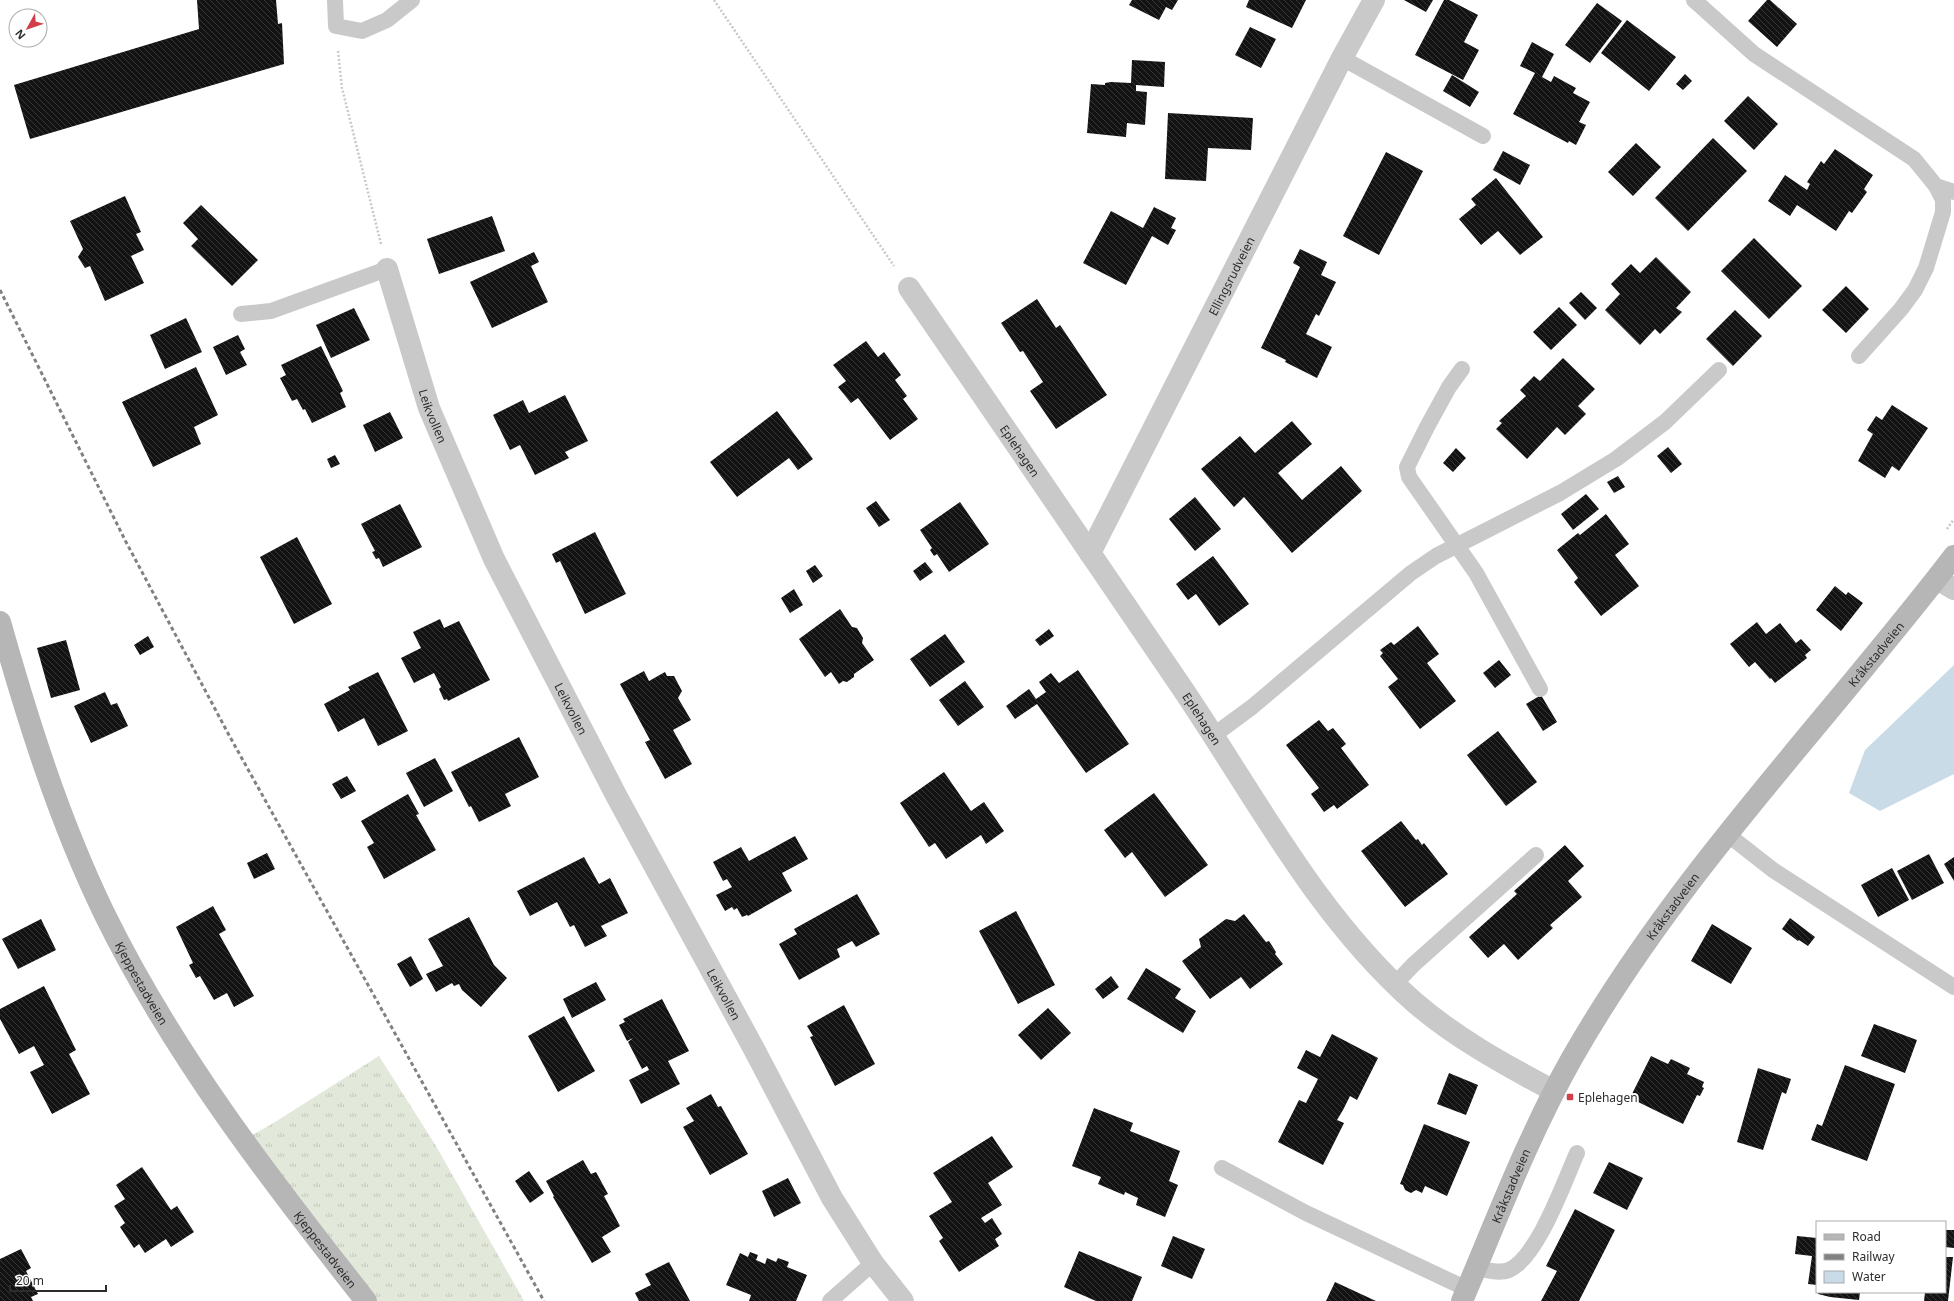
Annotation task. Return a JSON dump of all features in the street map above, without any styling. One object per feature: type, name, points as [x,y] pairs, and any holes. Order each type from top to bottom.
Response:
[{"type":"main road","name":"Kråkstadveien","points":[[1465,1295],[1515,1173],[1554,1091],[1598,1014],[1645,944],[1726,834],[1945,584],[1954,556]]},
{"type":"main road","name":"Kjeppestadveien","points":[[0,622],[30,721],[66,823],[105,913],[152,1002],[180,1048],[243,1140],[366,1301]]},
{"type":"street","name":"Ellingsrudveien","points":[[1090,553],[1342,58],[1374,0]]},
{"type":"street","name":"Leikvollen","points":[[387,269],[429,408],[494,559],[617,797],[754,1049],[832,1198],[873,1263],[903,1301]]},
{"type":"street","name":"Eplehagen","points":[[909,288],[1214,735],[1318,896],[1343,929],[1415,1003],[1464,1038],[1554,1091]]},
{"type":"lane","points":[[334,0],[336,26],[362,30],[387,20],[412,0]]},
{"type":"lane","points":[[1694,0],[1754,54],[1914,160],[1936,186],[1943,200],[1943,212],[1926,268],[1915,290],[1901,309],[1859,356]]},
{"type":"lane","points":[[1342,58],[1483,136]]},
{"type":"lane","points":[[1936,186],[1954,192]]},
{"type":"lane","points":[[241,314],[271,311],[387,269]]},
{"type":"lane","points":[[1462,369],[1449,388],[1427,427],[1407,467],[1412,483],[1476,573],[1540,689]]},
{"type":"lane","points":[[1214,735],[1252,706],[1411,574],[1456,544],[1560,493],[1616,459],[1666,422],[1719,370]]},
{"type":"lane","points":[[1726,834],[1773,870],[1954,987]]},
{"type":"lane","points":[[1395,984],[1413,965],[1536,855]]},
{"type":"lane","points":[[1476,1268],[1498,1272],[1508,1270],[1527,1256],[1537,1242],[1577,1153]]},
{"type":"lane","points":[[1222,1168],[1465,1295]]},
{"type":"lane","points":[[830,1301],[873,1263]]},
{"type":"path","points":[[714,0],[909,288]]},
{"type":"path","points":[[336,26],[342,88],[387,269]]},
{"type":"green space","points":[[379,1056],[436,1146],[524,1301],[366,1301],[243,1140],[272,1124]]},
{"type":"water","points":[[1954,665],[1954,774],[1880,811],[1849,793],[1865,750]]},
{"type":"building","points":[[197,0],[276,0],[278,24],[282,23],[284,64],[30,139],[14,85],[199,29]]},
{"type":"building","points":[[1132,0],[1178,0],[1172,10],[1166,7],[1159,20],[1129,5]]},
{"type":"building","points":[[1249,0],[1306,0],[1292,28],[1246,7]]},
{"type":"building","points":[[1404,0],[1433,0],[1426,12]]},
{"type":"building","points":[[1444,0],[1449,0],[1478,15],[1464,42],[1479,50],[1463,80],[1415,55]]},
{"type":"building","points":[[1767,0],[1770,0],[1797,24],[1777,47],[1748,21]]},
{"type":"building","points":[[1597,3],[1622,21],[1590,63],[1565,45]]},
{"type":"building","points":[[1627,20],[1676,57],[1649,91],[1601,53]]},
{"type":"building","points":[[1250,27],[1276,39],[1261,68],[1235,55]]},
{"type":"building","points":[[1532,42],[1554,54],[1542,77],[1551,82],[1554,76],[1576,88],[1573,93],[1590,102],[1579,122],[1586,125],[1576,145],[1569,141],[1568,143],[1513,114],[1535,73],[1520,66]]},
{"type":"building","points":[[1132,60],[1165,62],[1164,87],[1136,85],[1136,91],[1147,92],[1145,125],[1127,123],[1126,137],[1087,133],[1091,84],[1105,85],[1105,83],[1111,82],[1131,83]]},
{"type":"building","points":[[1685,74],[1692,81],[1683,90],[1676,84]]},
{"type":"building","points":[[1452,75],[1479,92],[1470,107],[1443,91]]},
{"type":"building","points":[[1748,96],[1778,124],[1754,150],[1724,121]]},
{"type":"building","points":[[1168,113],[1253,118],[1251,150],[1208,148],[1206,181],[1165,179]]},
{"type":"building","points":[[1713,138],[1747,171],[1688,231],[1655,198]]},
{"type":"building","points":[[1636,143],[1661,167],[1633,196],[1608,172]]},
{"type":"building","points":[[1835,149],[1873,175],[1864,189],[1867,192],[1852,213],[1849,211],[1836,231],[1797,205],[1790,216],[1768,201],[1785,175],[1807,190],[1810,184],[1807,182],[1821,161],[1824,164]]},
{"type":"building","points":[[1503,151],[1530,165],[1520,185],[1493,170]]},
{"type":"building","points":[[1386,152],[1423,171],[1379,255],[1343,236]]},
{"type":"building","points":[[1496,178],[1543,237],[1520,255],[1498,231],[1481,245],[1459,219],[1476,205],[1471,199]]},
{"type":"building","points":[[125,196],[141,232],[136,234],[144,250],[131,256],[144,283],[105,301],[90,266],[85,268],[78,257],[83,249],[70,221]]},
{"type":"building","points":[[201,205],[258,260],[232,286],[191,246],[198,239],[183,223]]},
{"type":"building","points":[[1154,207],[1176,218],[1171,228],[1176,230],[1168,245],[1152,236],[1126,285],[1083,263],[1111,211],[1143,228]]},
{"type":"building","points":[[492,216],[505,251],[439,274],[427,239]]},
{"type":"building","points":[[1754,238],[1802,286],[1769,319],[1721,271]]},
{"type":"building","points":[[1300,249],[1327,262],[1321,275],[1336,282],[1319,316],[1316,314],[1306,334],[1332,347],[1317,378],[1285,362],[1286,360],[1261,348],[1300,267],[1293,263]]},
{"type":"building","points":[[534,252],[539,262],[531,266],[548,302],[492,328],[470,282]]},
{"type":"building","points":[[1656,257],[1691,292],[1676,308],[1682,312],[1660,334],[1655,329],[1640,345],[1605,310],[1620,294],[1611,284],[1631,264],[1640,273]]},
{"type":"building","points":[[1846,286],[1869,309],[1846,333],[1822,310]]},
{"type":"building","points":[[1581,292],[1597,308],[1585,320],[1569,303]]},
{"type":"building","points":[[1037,299],[1056,328],[1060,325],[1107,395],[1056,429],[1030,391],[1043,382],[1023,351],[1020,352],[1001,323]]},
{"type":"building","points":[[1559,307],[1577,325],[1551,350],[1533,332]]},
{"type":"building","points":[[354,308],[370,340],[331,358],[316,325]]},
{"type":"building","points":[[1735,310],[1762,336],[1733,366],[1706,339]]},
{"type":"building","points":[[186,318],[202,352],[165,369],[150,335]]},
{"type":"building","points":[[238,335],[245,349],[240,352],[247,365],[226,375],[213,347]]},
{"type":"building","points":[[866,341],[878,357],[884,352],[901,375],[895,380],[907,396],[903,399],[918,419],[890,440],[858,398],[851,403],[838,387],[846,381],[833,365]]},
{"type":"building","points":[[321,346],[343,391],[340,393],[346,407],[312,423],[305,409],[303,410],[297,399],[292,401],[280,378],[286,375],[281,365]]},
{"type":"building","points":[[1563,358],[1595,389],[1578,406],[1586,414],[1565,435],[1557,427],[1527,459],[1496,429],[1502,423],[1499,421],[1526,396],[1520,390],[1534,376],[1540,381]]},
{"type":"building","points":[[196,367],[218,415],[194,427],[201,444],[153,467],[122,402]]},
{"type":"building","points":[[565,395],[588,441],[565,452],[569,458],[535,475],[520,445],[510,450],[493,415],[523,400],[529,413]]},
{"type":"building","points":[[1892,405],[1928,428],[1899,471],[1892,466],[1885,478],[1858,461],[1873,434],[1867,430],[1876,416],[1882,420]]},
{"type":"building","points":[[777,411],[813,459],[798,470],[789,458],[737,497],[710,462]]},
{"type":"building","points":[[390,412],[403,438],[375,452],[363,425]]},
{"type":"building","points":[[1292,421],[1312,444],[1278,473],[1302,500],[1341,466],[1362,491],[1292,553],[1244,497],[1234,507],[1201,469],[1240,436],[1255,453]]},
{"type":"building","points":[[1668,447],[1682,464],[1671,473],[1657,456]]},
{"type":"building","points":[[1456,448],[1466,458],[1453,472],[1443,463]]},
{"type":"building","points":[[335,455],[340,464],[331,468],[327,459]]},
{"type":"building","points":[[1618,476],[1625,487],[1614,493],[1607,482]]},
{"type":"building","points":[[1586,494],[1599,509],[1573,530],[1561,514]]},
{"type":"building","points":[[1195,497],[1221,529],[1195,551],[1169,519]]},
{"type":"building","points":[[876,501],[890,520],[879,527],[866,508]]},
{"type":"building","points":[[960,502],[989,544],[949,572],[937,554],[934,556],[930,550],[932,548],[920,530]]},
{"type":"building","points":[[400,504],[422,547],[383,567],[379,558],[376,559],[372,552],[375,551],[361,524]]},
{"type":"building","points":[[1606,514],[1629,544],[1615,555],[1639,586],[1601,616],[1574,582],[1578,578],[1557,550],[1578,533],[1580,535]]},
{"type":"building","points":[[595,532],[626,594],[585,614],[560,561],[556,563],[552,554]]},
{"type":"building","points":[[297,537],[332,604],[294,624],[260,557]]},
{"type":"building","points":[[1213,556],[1249,604],[1219,626],[1196,594],[1188,600],[1176,584]]},
{"type":"building","points":[[925,562],[933,572],[920,581],[913,571]]},
{"type":"building","points":[[815,565],[823,576],[813,583],[806,571]]},
{"type":"building","points":[[1835,586],[1846,595],[1848,592],[1863,603],[1841,631],[1816,610]]},
{"type":"building","points":[[794,589],[803,605],[790,613],[781,598]]},
{"type":"building","points":[[840,609],[852,627],[857,628],[863,638],[862,643],[874,660],[854,674],[854,677],[847,682],[843,681],[839,684],[831,672],[825,677],[799,639]]},
{"type":"building","points":[[440,619],[444,628],[459,621],[490,680],[448,701],[447,699],[444,700],[439,689],[441,687],[434,673],[414,683],[401,658],[421,648],[413,632]]},
{"type":"building","points":[[1757,622],[1766,634],[1780,623],[1796,643],[1801,639],[1811,650],[1805,655],[1807,658],[1775,683],[1755,662],[1749,667],[1730,644]]},
{"type":"building","points":[[1418,626],[1439,654],[1427,663],[1456,701],[1420,729],[1388,687],[1398,679],[1380,656],[1383,653],[1380,650],[1391,642],[1394,645]]},
{"type":"building","points":[[1049,629],[1054,636],[1040,646],[1035,640]]},
{"type":"building","points":[[945,634],[965,662],[930,687],[910,659]]},
{"type":"building","points":[[148,636],[154,647],[140,655],[134,645]]},
{"type":"building","points":[[66,640],[80,690],[51,698],[37,648]]},
{"type":"building","points":[[1499,660],[1511,675],[1495,688],[1483,673]]},
{"type":"building","points":[[1078,670],[1129,744],[1086,773],[1037,704],[1015,719],[1006,706],[1029,689],[1036,699],[1046,692],[1039,682],[1051,673],[1059,683]]},
{"type":"building","points":[[644,671],[649,681],[665,672],[667,676],[674,676],[682,691],[678,698],[691,720],[673,730],[692,764],[665,779],[645,742],[650,740],[620,684]]},
{"type":"building","points":[[378,672],[408,731],[378,746],[364,718],[338,732],[324,704],[350,690],[348,687]]},
{"type":"building","points":[[965,681],[984,707],[958,726],[939,700]]},
{"type":"building","points":[[105,692],[111,705],[117,703],[128,726],[91,743],[74,706]]},
{"type":"building","points":[[1541,695],[1557,722],[1543,731],[1526,704]]},
{"type":"building","points":[[1319,720],[1328,731],[1333,728],[1346,744],[1341,748],[1369,785],[1337,809],[1334,805],[1324,812],[1311,794],[1319,788],[1286,745]]},
{"type":"building","points":[[1498,731],[1537,782],[1506,806],[1467,755]]},
{"type":"building","points":[[519,737],[539,777],[505,794],[511,806],[479,822],[471,806],[469,807],[451,772]]},
{"type":"building","points":[[435,758],[453,791],[424,807],[406,773]]},
{"type":"building","points":[[944,772],[971,811],[984,802],[1004,831],[986,844],[981,835],[946,859],[935,843],[929,847],[900,803]]},
{"type":"building","points":[[347,776],[356,791],[341,799],[332,784]]},
{"type":"building","points":[[1154,793],[1208,865],[1165,897],[1132,852],[1125,858],[1104,830]]},
{"type":"building","points":[[408,794],[419,814],[416,815],[436,850],[384,879],[367,847],[374,843],[361,821]]},
{"type":"building","points":[[1401,821],[1416,840],[1418,839],[1422,845],[1424,843],[1448,874],[1405,907],[1361,851]]},
{"type":"building","points":[[795,836],[808,859],[782,873],[792,891],[748,916],[742,917],[737,908],[734,910],[732,907],[725,911],[716,895],[732,887],[727,879],[723,881],[713,862],[741,847],[749,861]]},
{"type":"building","points":[[1565,845],[1584,866],[1568,881],[1582,897],[1550,925],[1553,928],[1518,960],[1504,944],[1488,958],[1469,937],[1517,894],[1514,891]]},
{"type":"building","points":[[267,853],[275,869],[254,879],[247,863]]},
{"type":"building","points":[[1929,854],[1944,883],[1912,900],[1897,871]]},
{"type":"building","points":[[584,857],[599,884],[610,878],[628,913],[601,926],[607,936],[585,947],[574,925],[570,927],[557,902],[530,916],[517,891]]},
{"type":"building","points":[[1954,857],[1954,881],[1944,864]]},
{"type":"building","points":[[1892,868],[1909,900],[1878,917],[1861,885]]},
{"type":"building","points":[[857,894],[880,934],[856,947],[852,941],[837,949],[840,957],[799,980],[779,944],[797,934],[794,929]]},
{"type":"building","points":[[213,906],[226,930],[219,934],[254,996],[234,1007],[227,993],[214,1000],[200,976],[196,978],[189,965],[193,963],[176,927]]},
{"type":"building","points":[[1016,911],[1055,985],[1018,1004],[979,931]]},
{"type":"building","points":[[1244,914],[1266,942],[1269,941],[1276,952],[1275,954],[1283,964],[1250,989],[1241,977],[1210,999],[1182,961],[1201,947],[1199,939],[1226,919],[1235,921]]},
{"type":"building","points":[[469,917],[494,965],[507,978],[481,1007],[462,990],[459,984],[454,986],[452,983],[436,992],[426,974],[443,966],[428,939]]},
{"type":"building","points":[[1790,918],[1815,937],[1808,946],[1799,940],[1798,941],[1782,929]]},
{"type":"building","points":[[41,919],[56,950],[18,969],[2,939]]},
{"type":"building","points":[[1712,924],[1752,948],[1731,984],[1691,961]]},
{"type":"building","points":[[411,956],[423,979],[410,987],[397,964]]},
{"type":"building","points":[[1146,968],[1181,989],[1175,998],[1196,1011],[1183,1033],[1127,999]]},
{"type":"building","points":[[1111,976],[1119,987],[1103,999],[1095,989]]},
{"type":"building","points":[[596,982],[606,1000],[572,1018],[563,999]]},
{"type":"building","points":[[44,986],[76,1050],[69,1054],[90,1094],[52,1114],[30,1072],[44,1065],[34,1046],[19,1054],[0,1019],[0,1009]]},
{"type":"building","points":[[662,999],[689,1051],[668,1061],[680,1084],[641,1104],[629,1080],[649,1070],[647,1066],[642,1069],[628,1042],[633,1038],[627,1041],[619,1025],[625,1022],[623,1019]]},
{"type":"building","points":[[844,1005],[875,1064],[835,1086],[810,1037],[813,1036],[807,1026]]},
{"type":"building","points":[[1048,1008],[1071,1033],[1041,1060],[1018,1035]]},
{"type":"building","points":[[564,1016],[595,1071],[558,1092],[528,1036]]},
{"type":"building","points":[[1874,1024],[1917,1040],[1905,1073],[1861,1056]]},
{"type":"building","points":[[1332,1034],[1378,1058],[1357,1100],[1350,1096],[1337,1120],[1344,1123],[1323,1165],[1278,1142],[1299,1100],[1306,1103],[1318,1079],[1297,1068],[1306,1050],[1320,1057]]},
{"type":"building","points":[[1651,1056],[1668,1064],[1671,1059],[1690,1068],[1687,1074],[1704,1082],[1702,1087],[1704,1088],[1700,1096],[1697,1095],[1683,1124],[1630,1098]]},
{"type":"building","points":[[1845,1065],[1895,1084],[1867,1161],[1811,1140],[1817,1124],[1822,1126]]},
{"type":"building","points":[[1758,1068],[1791,1079],[1786,1094],[1782,1092],[1763,1150],[1737,1142]]},
{"type":"building","points":[[1449,1073],[1478,1085],[1466,1115],[1437,1104]]},
{"type":"building","points":[[711,1094],[718,1107],[721,1106],[748,1154],[710,1175],[683,1127],[694,1121],[686,1108]]},
{"type":"building","points":[[1094,1108],[1133,1123],[1130,1131],[1180,1151],[1169,1181],[1178,1185],[1165,1217],[1136,1205],[1138,1198],[1125,1192],[1124,1195],[1098,1184],[1101,1177],[1072,1166]]},
{"type":"building","points":[[1424,1124],[1470,1142],[1447,1196],[1425,1186],[1422,1193],[1416,1190],[1411,1193],[1405,1190],[1403,1185],[1400,1184]]},
{"type":"building","points":[[992,1136],[1013,1167],[988,1183],[1002,1205],[981,1218],[985,1223],[992,1218],[1002,1234],[995,1239],[999,1246],[959,1272],[939,1241],[943,1238],[929,1216],[952,1202],[933,1173]]},
{"type":"building","points":[[583,1160],[591,1174],[596,1172],[608,1194],[604,1196],[620,1226],[602,1237],[611,1252],[592,1263],[553,1197],[554,1196],[546,1181]]},
{"type":"building","points":[[1609,1162],[1643,1178],[1627,1210],[1593,1193]]},
{"type":"building","points":[[142,1167],[171,1210],[177,1206],[194,1232],[171,1247],[166,1239],[145,1253],[139,1244],[134,1248],[120,1227],[125,1223],[114,1206],[125,1199],[116,1185]]},
{"type":"building","points":[[529,1171],[544,1193],[530,1203],[515,1181]]},
{"type":"building","points":[[788,1178],[801,1203],[774,1217],[762,1191]]},
{"type":"building","points":[[1575,1209],[1615,1230],[1579,1301],[1541,1301],[1557,1271],[1546,1266]]},
{"type":"building","points":[[1946,1230],[1954,1230],[1954,1248],[1946,1247]]},
{"type":"building","points":[[1173,1236],[1205,1249],[1192,1279],[1161,1266]]},
{"type":"building","points":[[1797,1236],[1816,1238],[1816,1285],[1808,1284],[1812,1256],[1795,1254]]},
{"type":"building","points":[[21,1249],[31,1268],[26,1271],[38,1294],[31,1297],[33,1301],[0,1301],[0,1259]]},
{"type":"building","points":[[1079,1251],[1142,1277],[1132,1301],[1096,1301],[1064,1287]]},
{"type":"building","points":[[750,1252],[758,1255],[756,1260],[765,1264],[767,1258],[776,1262],[778,1258],[789,1262],[787,1267],[807,1275],[796,1301],[749,1301],[751,1295],[726,1285],[740,1253],[748,1257]]},
{"type":"building","points":[[1946,1257],[1953,1257],[1948,1301],[1924,1301],[1925,1293],[1946,1293]]},
{"type":"building","points":[[669,1262],[690,1301],[639,1301],[635,1293],[651,1285],[645,1274]]},
{"type":"building","points":[[1335,1282],[1376,1301],[1326,1301]]},
{"type":"building","points":[[1860,1293],[1859,1300],[1830,1297],[1818,1294]]},
{"type":"railway","points":[[0,290],[126,542],[230,737],[544,1301]]},
{"type":"place","name":"Eplehagen","points":[[1570,1097]]}]
